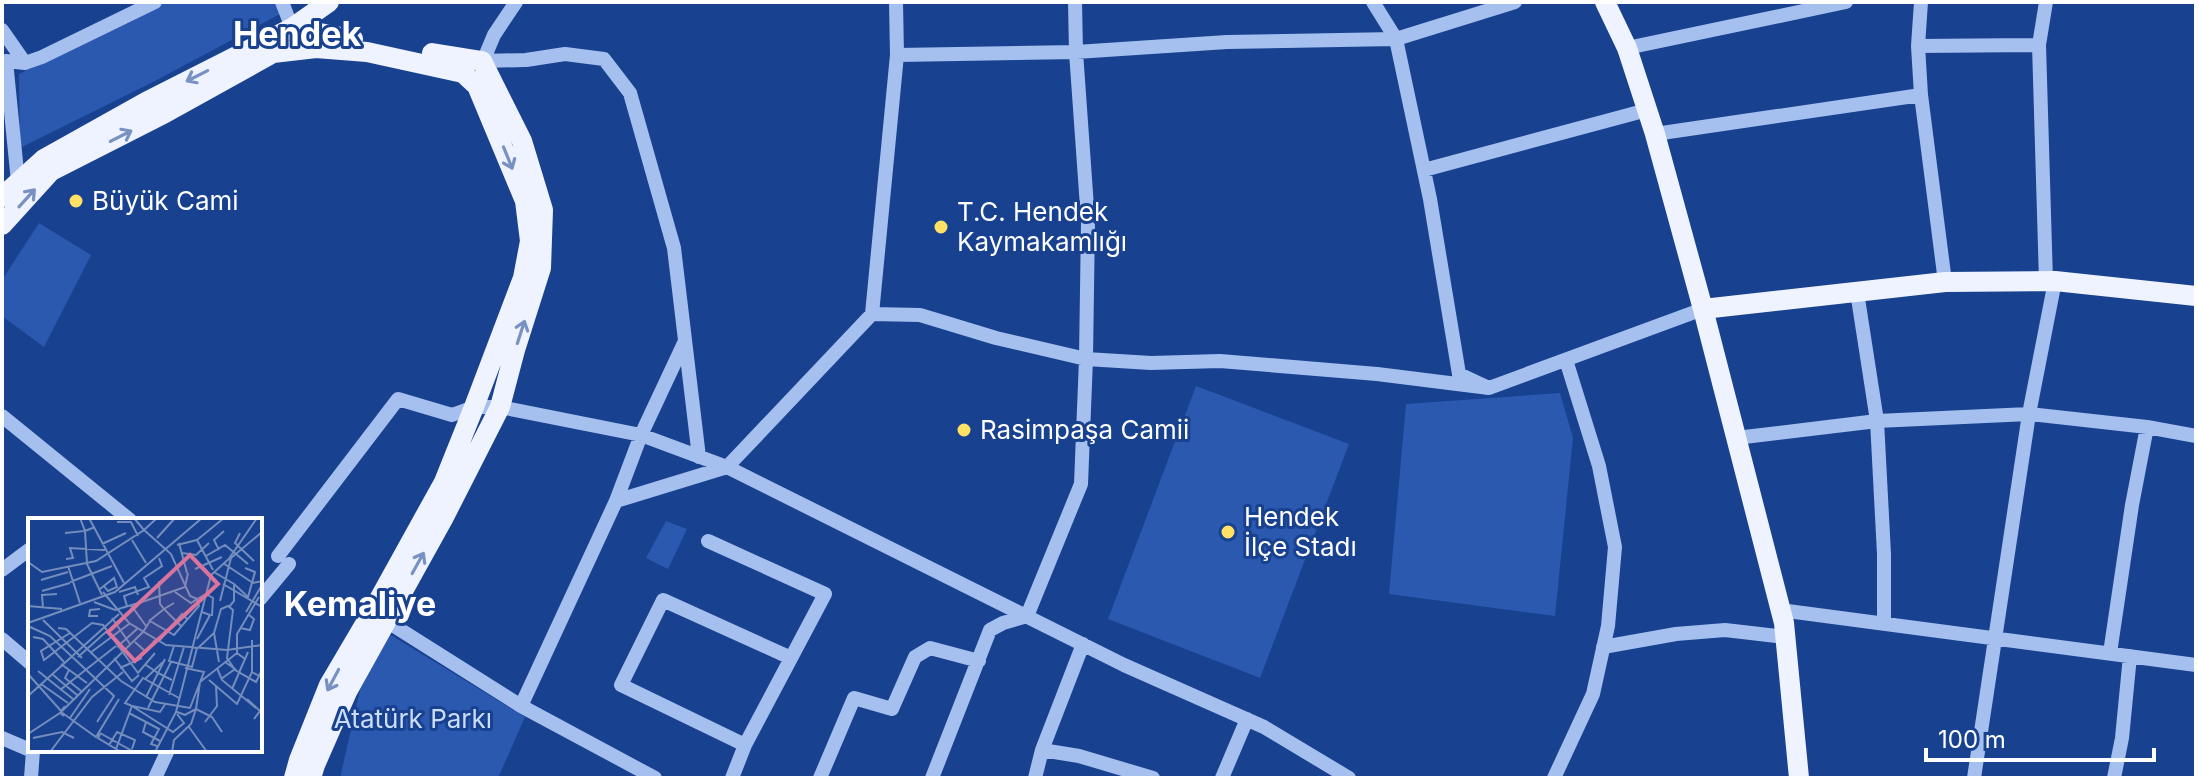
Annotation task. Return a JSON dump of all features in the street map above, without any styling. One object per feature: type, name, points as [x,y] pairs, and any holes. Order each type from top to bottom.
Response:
[{"type":"main road","points":[[10,189],[44,159],[146,102],[292,28],[329,2]]},
{"type":"main road","points":[[1605,2],[1627,48],[1655,134],[1780,610],[1799,778]]},
{"type":"main road","points":[[273,53],[292,28]]},
{"type":"main road","points":[[292,28],[482,61],[522,141],[543,210],[541,268],[500,407],[443,519],[329,685],[294,778]]},
{"type":"main road","points":[[2,225],[51,171],[273,53],[316,48],[367,52],[463,73],[477,86],[525,201],[530,241],[523,278],[444,482],[379,616],[311,778]]},
{"type":"main road","points":[[1703,309],[1945,282],[2051,281],[2196,296]]},
{"type":"street","points":[[10,189],[4,60],[25,63],[155,2]]},
{"type":"street","points":[[282,2],[292,28]]},
{"type":"street","points":[[477,86],[482,61],[494,35],[516,2]]},
{"type":"street","points":[[616,501],[727,467],[872,314],[897,55],[896,2]]},
{"type":"street","points":[[1027,616],[1081,484],[1088,221],[1075,2]]},
{"type":"street","points":[[1373,2],[1396,39],[1424,170],[1459,374],[1489,388]]},
{"type":"street","points":[[897,55],[1076,52],[1227,42],[1396,39],[1515,2]]},
{"type":"street","points":[[1627,48],[1846,2]]},
{"type":"street","points":[[1921,2],[1918,46],[1921,95],[1945,282]]},
{"type":"street","points":[[1974,778],[2051,281],[2039,45],[2046,2]]},
{"type":"street","points":[[2,30],[25,63]]},
{"type":"street","points":[[1918,46],[2039,45]]},
{"type":"street","points":[[482,61],[526,60],[565,54],[604,59],[630,93],[674,248],[699,457]]},
{"type":"street","points":[[1655,134],[1921,95]]},
{"type":"street","points":[[2,104],[10,189]]},
{"type":"street","points":[[1424,170],[1647,110]]},
{"type":"street","points":[[1857,292],[1877,421],[1884,623]]},
{"type":"street","points":[[872,314],[920,315],[996,338],[1086,359],[1151,363],[1220,361],[1377,374],[1489,388],[1703,309]]},
{"type":"street","points":[[521,706],[616,501],[641,435],[685,341]]},
{"type":"street","points":[[1554,778],[1593,694],[1608,626],[1615,547],[1599,466],[1566,360]]},
{"type":"street","points":[[262,596],[398,399],[452,415],[474,407],[500,407],[641,435],[727,467],[1083,644],[1264,727],[1325,772],[1349,778]]},
{"type":"street","points":[[1736,438],[1877,421],[2029,414],[2147,427],[2196,436]]},
{"type":"street","points":[[2,416],[128,518]]},
{"type":"street","points":[[2110,653],[2147,427]]},
{"type":"street","points":[[708,541],[825,594],[745,745],[732,778]]},
{"type":"street","points":[[2,570],[28,550]]},
{"type":"street","points":[[745,745],[621,685],[663,600],[791,658]]},
{"type":"street","points":[[1780,610],[2196,665]]},
{"type":"street","points":[[379,616],[521,706],[655,778]]},
{"type":"street","points":[[932,778],[990,630],[1027,616]]},
{"type":"street","points":[[1603,647],[1676,634],[1725,630],[1785,637]]},
{"type":"street","points":[[2,639],[28,661]]},
{"type":"street","points":[[1035,778],[1042,750],[1083,644]]},
{"type":"street","points":[[820,778],[854,698],[892,709],[915,657],[930,648],[979,661]]},
{"type":"street","points":[[2114,778],[2122,738],[2130,656]]},
{"type":"street","points":[[1222,778],[1247,719]]},
{"type":"street","points":[[2,738],[28,748]]},
{"type":"street","points":[[1042,750],[1079,756],[1153,778]]},
{"type":"street","points":[[31,778],[32,752]]},
{"type":"street","points":[[155,778],[167,752]]},
{"type":"green space","points":[[166,2],[278,2],[282,13],[20,148],[19,74]]},
{"type":"green space","points":[[39,223],[91,255],[44,347],[2,316],[2,280]]},
{"type":"green space","name":"Hendek İlçe Stadı","points":[[1196,386],[1349,444],[1260,678],[1108,619]]},
{"type":"green space","points":[[1560,393],[1573,438],[1555,616],[1389,594],[1406,404]]},
{"type":"green space","points":[[666,521],[687,529],[668,569],[646,558]]},
{"type":"green space","name":"Atatürk Parkı","points":[[389,634],[525,717],[498,778],[340,778],[360,690]]},
{"type":"place","name":"Büyük Cami","points":[[76,201]]},
{"type":"place","name":"T.C. Hendek Kaymakamlığı","points":[[941,227]]},
{"type":"place","name":"Rasimpaşa Camii","points":[[964,430]]},
{"type":"place","name":"Hendek İlçe Stadı","points":[[1228,532]]},
{"type":"district","name":"Hendek","points":[[297,34]]},
{"type":"district","name":"Kemaliye","points":[[360,604]]}]
